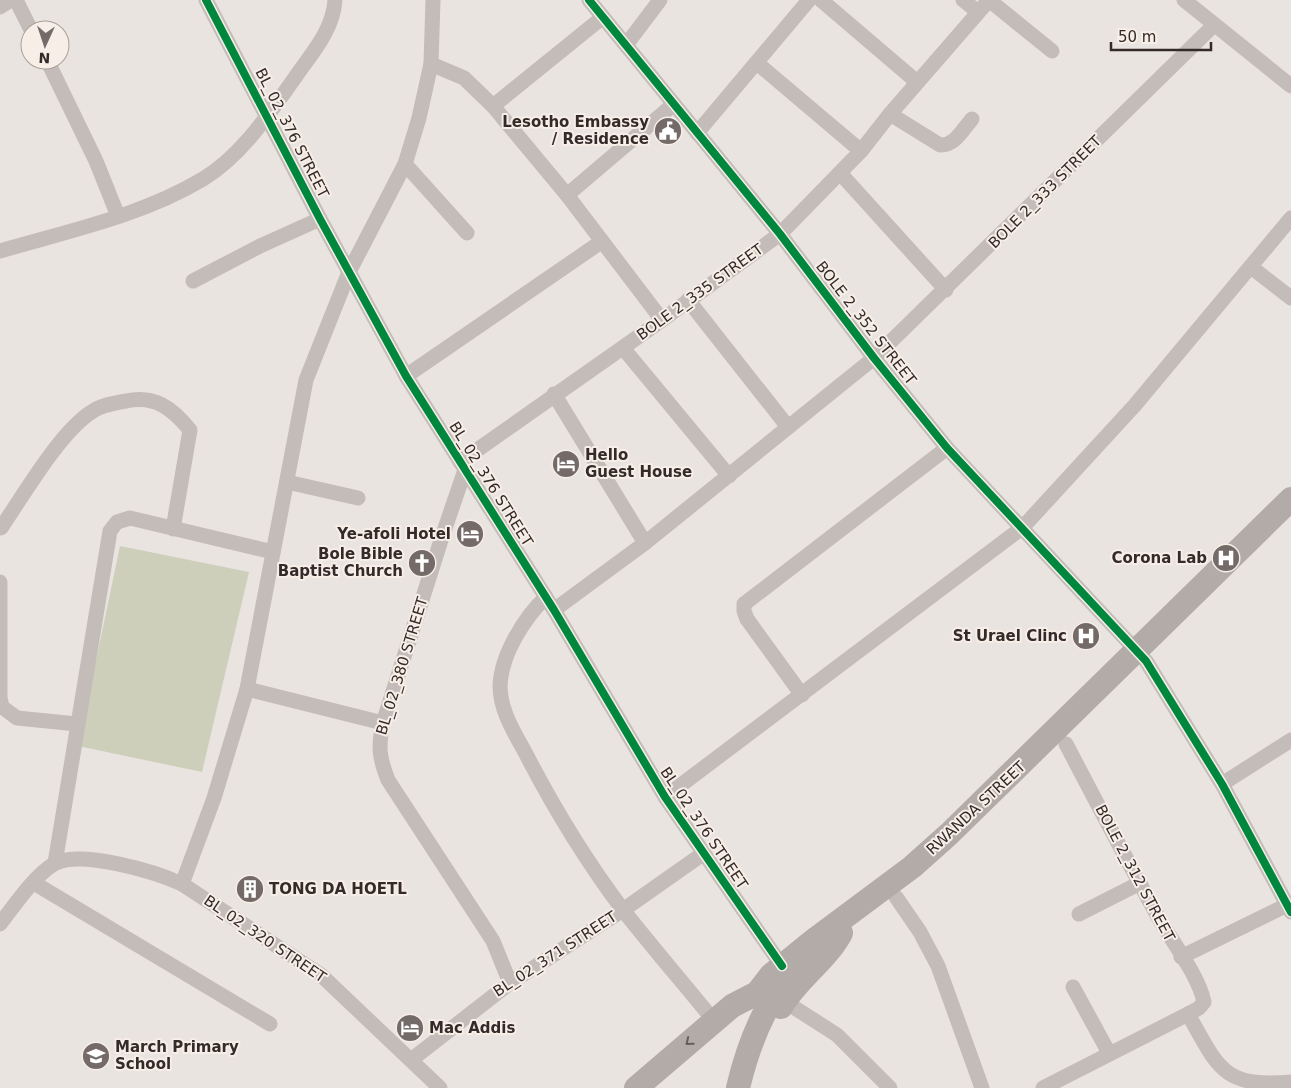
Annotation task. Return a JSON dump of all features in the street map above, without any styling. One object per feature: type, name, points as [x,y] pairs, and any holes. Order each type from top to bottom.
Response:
[{"type":"main road","name":"RWANDA STREET","points":[[752,1088],[763,1048],[784,1001],[801,980],[834,946],[832,938],[896,897],[944,859],[1066,744],[1141,656],[1291,499]]},
{"type":"main road","name":"RWANDA STREET","points":[[636,1088],[732,1006],[757,993],[782,966],[821,934],[912,866],[949,834],[1141,656],[1291,521]]},
{"type":"main road","points":[[738,1088],[749,1049],[767,1005],[787,976],[832,938]]},
{"type":"main road","points":[[724,1088],[736,1041],[757,993]]},
{"type":"street","points":[[0,7],[11,0]]},
{"type":"street","points":[[16,0],[26,20]]},
{"type":"street","name":"BL_02_376 STREET","points":[[206,0],[268,115],[320,219],[406,376],[554,610],[665,797],[782,966]]},
{"type":"street","points":[[0,251],[118,216],[204,178],[234,154],[268,115],[328,30],[334,12],[335,0]]},
{"type":"street","points":[[182,884],[214,798],[247,690],[306,380],[349,272],[405,164],[419,118],[431,64],[433,0]]},
{"type":"street","name":"BOLE 2_352 STREET","points":[[589,0],[780,234],[874,358],[947,448],[1023,526],[1141,656],[1222,784],[1289,908]]},
{"type":"street","points":[[626,45],[660,0]]},
{"type":"street","points":[[698,133],[809,0]]},
{"type":"street","points":[[821,0],[917,82]]},
{"type":"street","points":[[963,0],[978,12]]},
{"type":"street","points":[[989,0],[1052,50]]},
{"type":"street","name":"BOLE 2_335 STREET","points":[[463,466],[554,394],[623,348],[780,234],[861,150],[917,82],[989,0]]},
{"type":"street","points":[[1184,0],[1291,86]]},
{"type":"street","points":[[493,106],[603,16]]},
{"type":"street","name":"BOLE 2_333 STREET","points":[[554,610],[645,543],[874,358],[946,290],[1214,25]]},
{"type":"street","points":[[757,63],[861,150]]},
{"type":"street","points":[[431,64],[464,78],[493,106],[567,195],[662,320]]},
{"type":"street","points":[[52,70],[96,161],[118,216]]},
{"type":"street","points":[[567,195],[674,104]]},
{"type":"street","points":[[890,114],[940,145],[946,146],[952,143],[972,118]]},
{"type":"street","points":[[405,164],[467,232]]},
{"type":"street","points":[[840,173],[946,290]]},
{"type":"street","points":[[665,797],[1023,526],[1135,405],[1291,218]]},
{"type":"street","points":[[193,281],[260,246],[320,219]]},
{"type":"street","points":[[406,376],[601,242]]},
{"type":"street","points":[[1251,267],[1291,298]]},
{"type":"street","points":[[688,300],[788,427]]},
{"type":"street","points":[[623,348],[730,476]]},
{"type":"street","points":[[554,394],[645,543]]},
{"type":"street","points":[[1,528],[44,464],[74,427],[93,410],[139,398],[162,403],[177,414],[190,430],[173,529]]},
{"type":"street","points":[[802,695],[747,619],[744,604],[947,448]]},
{"type":"street","name":"BL_02_380 STREET","points":[[463,466],[383,723],[379,743],[380,760],[388,780],[493,942],[510,983]]},
{"type":"street","points":[[287,482],[358,498]]},
{"type":"street","points":[[0,924],[34,882],[55,863],[110,531],[117,522],[130,518],[273,552]]},
{"type":"street","points":[[0,582],[0,698],[2,707],[18,718],[77,724]]},
{"type":"street","points":[[546,597],[529,616],[510,651],[500,686],[501,700],[508,719],[557,812],[623,910],[714,1022]]},
{"type":"street","points":[[247,690],[383,723]]},
{"type":"street","points":[[1222,784],[1291,740]]},
{"type":"street","name":"BOLE 2_312 STREET","points":[[1066,744],[1140,883],[1198,985],[1204,1002],[1188,1014]]},
{"type":"street","name":"BL_02_371 STREET","points":[[410,1060],[510,983],[623,910],[704,853]]},
{"type":"street","name":"BL_02_320 STREET","points":[[55,863],[68,859],[97,860],[159,874],[182,884],[322,975],[440,1088]]},
{"type":"street","points":[[34,882],[270,1024]]},
{"type":"street","points":[[1079,914],[1140,883]]},
{"type":"street","points":[[896,897],[920,932],[938,966],[982,1088]]},
{"type":"street","points":[[1181,957],[1289,908]]},
{"type":"street","points":[[1073,986],[1109,1053]]},
{"type":"street","points":[[784,1001],[837,1035],[890,1088]]},
{"type":"street","points":[[1043,1088],[1188,1014],[1207,1049],[1220,1067],[1235,1081],[1248,1085],[1273,1085],[1291,1082]]},
{"type":"green space","points":[[120,546],[249,572],[202,772],[78,746]]},
{"type":"cycle path","points":[[206,0],[320,219],[406,376],[554,610],[665,797],[782,966]]},
{"type":"cycle path","points":[[589,0],[780,234],[874,358],[947,448],[1146,661],[1222,784],[1291,912]]},
{"type":"place","name":"Lesotho Embassy / Residence","points":[[668,131]]},
{"type":"place","name":"Hello Guest House","points":[[566,464]]},
{"type":"place","name":"Ye-afoli Hotel","points":[[470,534]]},
{"type":"place","name":"Corona Lab","points":[[1226,558]]},
{"type":"place","name":"Bole Bible Baptist Church","points":[[422,563]]},
{"type":"place","name":"St Urael Clinc","points":[[1086,636]]},
{"type":"place","name":"TONG DA HOETL","points":[[250,889]]},
{"type":"place","name":"Mac Addis","points":[[410,1028]]},
{"type":"place","name":"March Primary School","points":[[96,1056]]}]
